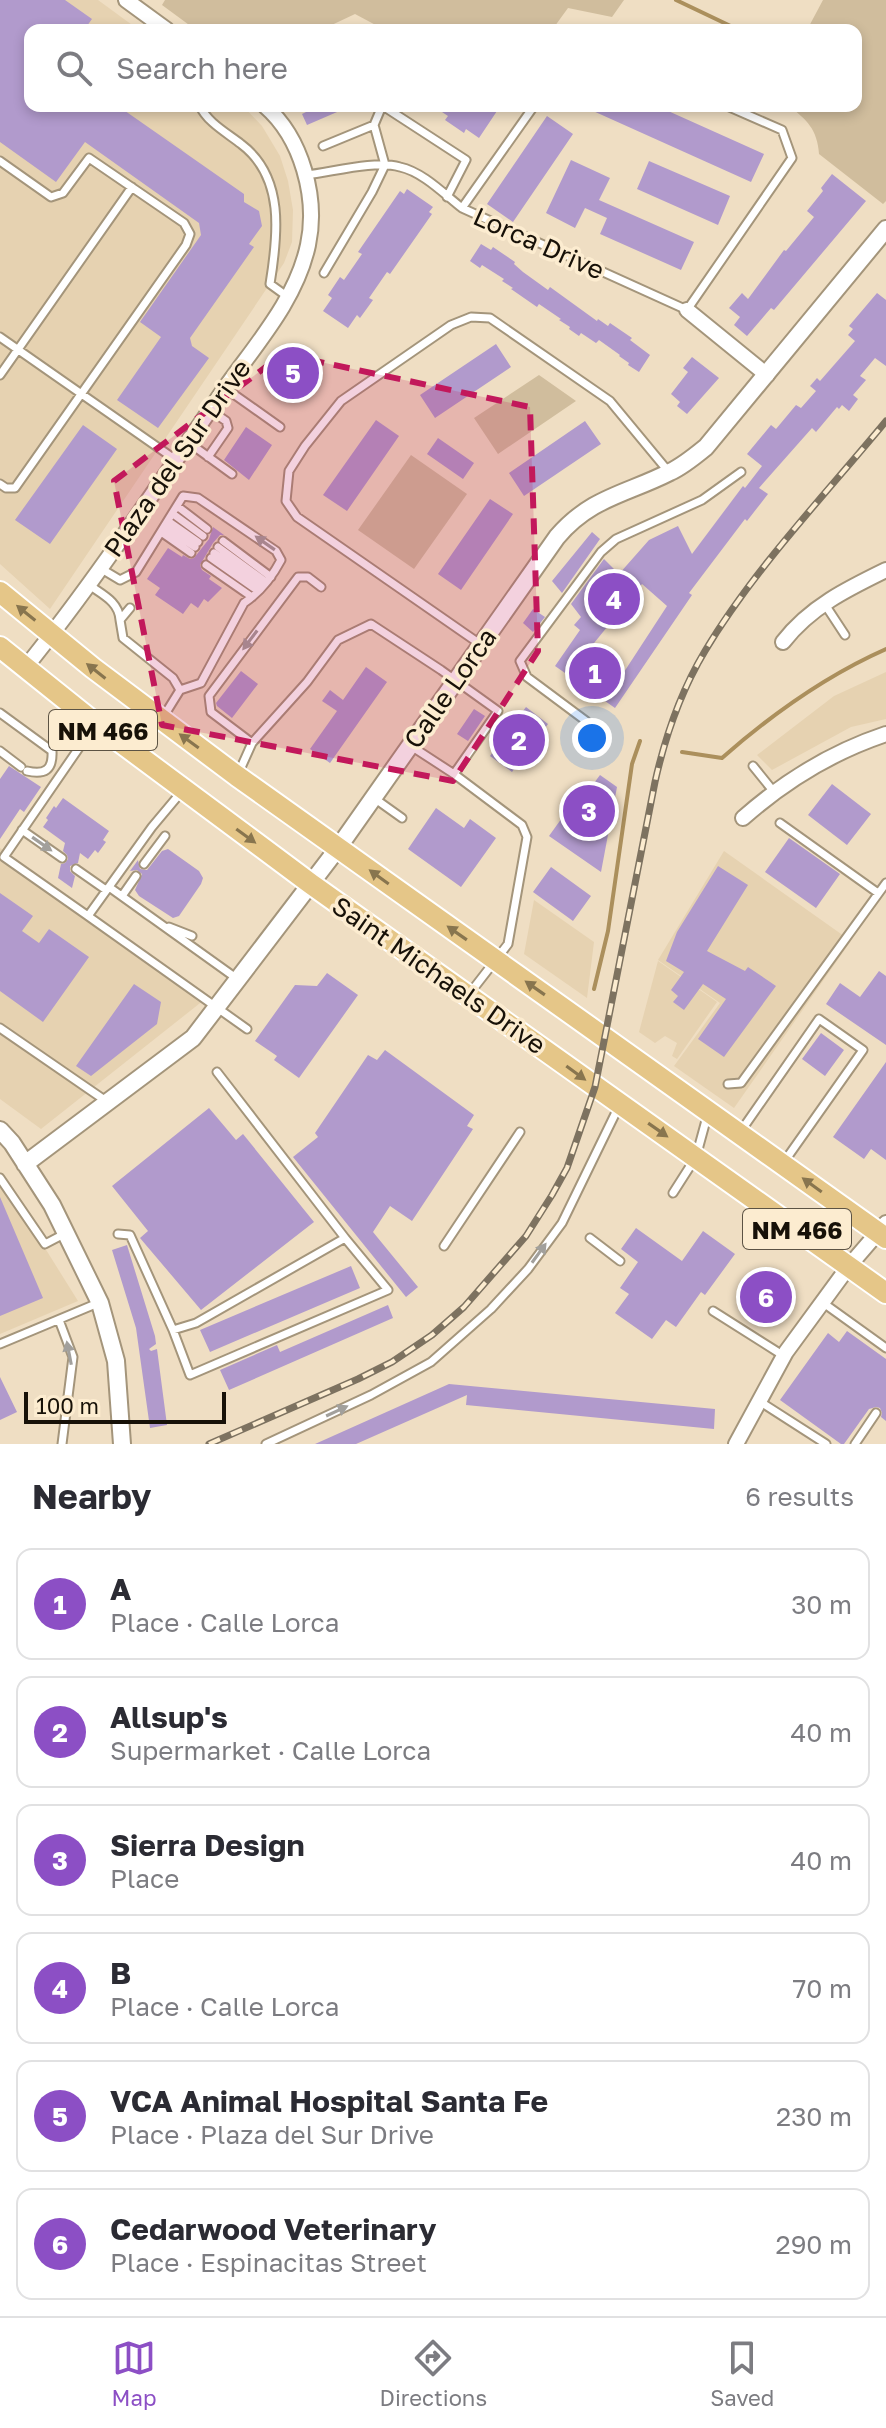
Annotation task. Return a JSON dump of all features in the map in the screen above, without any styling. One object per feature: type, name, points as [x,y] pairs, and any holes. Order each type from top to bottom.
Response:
[{"type":"main road","name":"Saint Michaels Drive","points":[[0,592],[161,721],[237,776],[783,1164],[884,1231]]},
{"type":"main road","name":"Saint Michaels Drive","points":[[0,647],[96,724],[311,884],[886,1293]]},
{"type":"street","points":[[130,1],[159,24]]},
{"type":"street","name":"Plaza del Sur Drive","points":[[25,668],[52,635],[176,460],[299,277],[308,244],[310,215],[306,175],[293,141],[272,112]]},
{"type":"street","name":"Calle Lorca","points":[[25,1164],[193,1038],[338,848],[557,537],[572,520],[596,504],[670,473],[706,447],[886,229]]},
{"type":"street","name":"Lorca Drive","points":[[687,310],[767,375]]},
{"type":"street","points":[[783,642],[801,621],[824,603],[886,570]]},
{"type":"street","points":[[743,818],[774,792],[823,760],[886,734]]},
{"type":"street","points":[[0,1130],[12,1143],[52,1205],[100,1303],[116,1361],[122,1444]]},
{"type":"street","points":[[736,1444],[784,1356],[849,1266],[884,1231]]},
{"type":"lane","points":[[204,112],[210,120],[251,151],[266,170],[276,231],[270,284],[288,297]]},
{"type":"lane","points":[[324,273],[385,165],[374,125],[380,112]]},
{"type":"lane","points":[[392,112],[466,160],[447,197]]},
{"type":"lane","name":"Lorca Drive","points":[[530,112],[462,208],[687,310]]},
{"type":"lane","points":[[687,310],[792,158],[782,130],[741,112]]},
{"type":"lane","points":[[323,146],[374,125]]},
{"type":"lane","points":[[0,161],[51,197],[63,193],[89,158],[184,223],[190,234],[186,245],[15,488],[0,484]]},
{"type":"lane","points":[[306,175],[385,165],[402,167],[416,173],[462,208]]},
{"type":"lane","points":[[0,375],[132,187]]},
{"type":"lane","points":[[480,644],[297,517],[286,501],[289,471],[341,401],[451,325],[471,317],[490,318],[610,401],[670,473]]},
{"type":"lane","points":[[0,337],[176,460]]},
{"type":"lane","points":[[225,388],[280,427]]},
{"type":"lane","points":[[208,457],[228,428],[226,421],[210,410]]},
{"type":"lane","points":[[188,442],[232,474]]},
{"type":"lane","points":[[586,721],[527,677],[520,661],[601,552],[616,539],[702,500],[741,472]]},
{"type":"lane","points":[[100,567],[115,578],[126,579],[136,572],[183,496],[198,498],[276,551],[281,560],[262,587],[244,603],[201,683],[180,690],[161,721]]},
{"type":"lane","points":[[169,520],[199,542]]},
{"type":"lane","points":[[169,520],[199,542]]},
{"type":"lane","points":[[169,520],[199,542]]},
{"type":"lane","points":[[215,553],[262,587]]},
{"type":"lane","points":[[215,553],[262,587]]},
{"type":"lane","points":[[215,553],[262,587]]},
{"type":"lane","points":[[252,743],[211,712],[209,696],[298,577],[308,577],[321,587]]},
{"type":"lane","points":[[88,584],[115,604],[123,638],[173,678],[180,690]]},
{"type":"lane","points":[[824,603],[845,635]]},
{"type":"lane","points":[[120,620],[130,608]]},
{"type":"lane","points":[[237,776],[252,743],[307,682],[338,640],[371,624],[498,711],[454,774]]},
{"type":"lane","points":[[0,713],[52,751],[53,762],[48,770],[37,773],[24,769],[0,751]]},
{"type":"lane","points":[[96,724],[2,856],[247,1029]]},
{"type":"lane","points":[[410,745],[522,825],[527,837],[508,944],[468,994]]},
{"type":"lane","points":[[753,766],[774,792]]},
{"type":"lane","points":[[88,916],[152,827],[183,790]]},
{"type":"lane","points":[[374,798],[402,818]]},
{"type":"lane","points":[[780,823],[878,893]]},
{"type":"lane","points":[[22,830],[62,858]]},
{"type":"lane","points":[[144,864],[165,836]]},
{"type":"lane","points":[[76,869],[122,896],[238,980]]},
{"type":"lane","points":[[122,896],[136,876]]},
{"type":"lane","points":[[728,1084],[741,1083],[886,883]]},
{"type":"lane","points":[[160,924],[192,936]]},
{"type":"lane","points":[[739,1133],[819,1019],[863,1050],[783,1164]]},
{"type":"lane","points":[[0,1028],[106,1101]]},
{"type":"lane","points":[[118,1234],[130,1235],[190,1375],[388,1290],[217,1072]]},
{"type":"lane","points":[[266,1444],[371,1395],[431,1362],[491,1309],[528,1269],[562,1223],[620,1104]]},
{"type":"lane","points":[[673,1193],[696,1157],[708,1111]]},
{"type":"lane","points":[[444,1246],[520,1132]]},
{"type":"lane","points":[[0,1178],[45,1244],[66,1233]]},
{"type":"lane","points":[[173,1330],[196,1323],[345,1238]]},
{"type":"lane","points":[[590,1238],[620,1261]]},
{"type":"lane","points":[[822,1302],[886,1348]]},
{"type":"lane","points":[[0,1344],[100,1303]]},
{"type":"lane","points":[[713,1311],[784,1356]]},
{"type":"lane","points":[[59,1320],[73,1357],[62,1444]]},
{"type":"lane","points":[[759,1401],[826,1444]]},
{"type":"lane","points":[[855,1444],[876,1413]]},
{"type":"highlighted area","points":[[283,354],[530,407],[538,651],[453,781],[162,725],[114,481]]},
{"type":"shaded area","points":[[0,0],[98,0],[131,24],[24,24],[24,112],[249,112],[262,126],[280,156],[293,210],[292,242],[284,263],[50,609],[0,564]]},
{"type":"shaded area","points":[[165,0],[624,0],[612,17],[568,8],[556,24],[374,24],[355,14],[334,24],[188,24],[162,5]]},
{"type":"shaded area","points":[[823,0],[886,0],[886,201],[883,204],[819,154],[810,126],[796,112],[862,112],[862,24],[810,24]]},
{"type":"shaded area","points":[[539,375],[576,401],[498,454],[474,418]]},
{"type":"shaded area","points":[[411,455],[467,494],[414,569],[358,530]]},
{"type":"shaded area","points":[[886,672],[886,719],[851,727],[772,770],[757,755],[834,696]]},
{"type":"shaded area","points":[[0,848],[209,996],[41,1129],[0,1099]]},
{"type":"shaded area","points":[[724,851],[851,941],[734,1108],[674,1066],[720,1003],[658,960]]},
{"type":"shaded area","points":[[534,900],[594,942],[587,998],[524,954]]},
{"type":"shaded area","points":[[658,961],[717,1002],[677,1059],[672,1056],[677,1043],[665,1036],[655,1043],[639,1032]]},
{"type":"shaded area","points":[[0,1176],[78,1301],[0,1334]]},
{"type":"building","points":[[0,0],[65,0],[92,19],[88,24],[24,24],[24,112],[127,112],[244,194],[244,202],[259,211],[262,226],[249,244],[254,247],[190,338],[192,346],[209,358],[158,428],[117,400],[161,337],[140,322],[201,235],[199,223],[85,142],[56,182],[0,142]]},
{"type":"building","points":[[306,112],[337,112],[307,125],[302,114]]},
{"type":"building","points":[[442,112],[496,112],[479,138],[466,129],[464,133],[445,120],[448,116]]},
{"type":"building","points":[[595,112],[670,112],[764,154],[751,182]]},
{"type":"building","points":[[547,116],[573,134],[513,222],[487,204]]},
{"type":"building","points":[[571,160],[610,178],[599,200],[694,242],[681,270],[600,234],[607,218],[585,208],[575,228],[546,213]]},
{"type":"building","points":[[649,161],[730,196],[718,225],[637,189]]},
{"type":"building","points":[[832,174],[866,201],[774,310],[771,308],[747,336],[734,325],[740,317],[729,308],[742,293],[748,299],[784,250],[814,217],[807,211]]},
{"type":"building","points":[[407,189],[433,207],[429,212],[432,214],[369,298],[373,300],[360,318],[357,315],[348,328],[323,311],[332,298],[328,295],[340,277],[344,280],[362,254],[358,252],[400,191],[404,194]]},
{"type":"building","points":[[481,244],[491,250],[493,247],[548,290],[550,287],[597,321],[608,326],[610,323],[632,338],[630,340],[650,355],[639,372],[599,340],[596,343],[581,333],[579,336],[561,319],[511,289],[502,281],[504,279],[470,261]]},
{"type":"building","points":[[877,293],[886,300],[886,366],[875,358],[860,376],[866,380],[853,395],[858,399],[849,411],[842,405],[839,409],[837,407],[816,432],[812,428],[759,488],[768,494],[689,593],[692,595],[615,708],[555,666],[580,630],[574,625],[581,617],[571,604],[604,559],[619,574],[649,540],[678,526],[692,554],[743,486],[745,488],[762,466],[747,454],[771,425],[776,429],[796,405],[801,408],[816,391],[810,386],[817,378],[820,381],[855,341],[848,335],[853,329],[849,326]],"holes":[[[642,584],[667,606],[624,672],[590,648]]]},
{"type":"building","points":[[496,344],[511,367],[435,418],[420,395]]},
{"type":"building","points":[[290,349],[317,367],[295,398],[269,380]]},
{"type":"building","points":[[692,357],[719,378],[687,414],[677,406],[680,402],[671,394],[688,372],[683,368]]},
{"type":"building","points":[[376,420],[399,436],[347,511],[323,495]]},
{"type":"building","points":[[585,421],[601,444],[524,496],[509,473]]},
{"type":"building","points":[[83,425],[117,449],[50,544],[15,520]]},
{"type":"building","points":[[246,427],[272,445],[249,480],[224,460]]},
{"type":"building","points":[[438,438],[474,463],[463,479],[427,454]]},
{"type":"building","points":[[490,499],[513,514],[461,590],[438,574]]},
{"type":"building","points":[[213,527],[224,535],[213,543],[200,565],[211,576],[209,579],[222,588],[208,602],[204,599],[198,608],[191,603],[183,614],[155,595],[160,588],[147,579],[168,548],[182,557],[194,558],[209,539]]},
{"type":"building","points":[[592,532],[600,539],[562,593],[552,581]]},
{"type":"building","points":[[533,609],[545,617],[533,632],[523,623]]},
{"type":"building","points":[[366,667],[387,682],[330,763],[310,749],[337,711],[322,701],[330,690],[343,700]]},
{"type":"building","points":[[241,671],[258,684],[232,718],[216,703]]},
{"type":"building","points":[[526,707],[548,724],[512,772],[490,756]]},
{"type":"building","points":[[474,709],[485,716],[468,741],[457,734]]},
{"type":"building","points":[[9,766],[41,787],[24,812],[20,809],[0,839],[0,779]]},
{"type":"building","points":[[600,775],[617,787],[601,872],[549,836],[587,783],[591,787]]},
{"type":"building","points":[[832,784],[871,814],[847,845],[808,815]]},
{"type":"building","points":[[63,798],[109,831],[98,853],[95,850],[88,859],[80,853],[78,863],[70,866],[75,876],[72,888],[58,878],[61,864],[68,859],[63,851],[65,843],[43,827],[54,806],[56,808]]},
{"type":"building","points":[[436,808],[464,828],[470,819],[496,838],[461,887],[408,849]]},
{"type":"building","points":[[789,838],[840,874],[816,908],[765,872]]},
{"type":"building","points":[[168,849],[199,871],[203,878],[179,916],[173,918],[139,896],[135,890],[142,874],[137,870],[130,871],[138,860],[140,869],[147,870],[162,851]]},
{"type":"building","points":[[718,866],[748,885],[707,951],[745,971],[748,967],[776,986],[724,1057],[698,1039],[726,999],[703,984],[684,1010],[673,1002],[678,996],[671,990],[684,972],[666,961],[677,932]]},
{"type":"building","points":[[551,867],[591,896],[573,921],[533,892]]},
{"type":"building","points":[[0,893],[33,916],[22,931],[39,943],[49,929],[89,957],[43,1022],[0,991]]},
{"type":"building","points":[[879,971],[886,976],[886,1045],[826,1004],[840,983],[860,997]]},
{"type":"building","points":[[327,973],[358,995],[299,1078],[274,1060],[277,1056],[255,1041],[295,985],[317,986]]},
{"type":"building","points":[[134,984],[161,1002],[157,1024],[91,1076],[76,1066]]},
{"type":"building","points":[[821,1033],[844,1050],[825,1076],[802,1059]]},
{"type":"building","points":[[385,1050],[474,1115],[467,1126],[473,1129],[412,1221],[390,1206],[373,1232],[418,1287],[406,1297],[293,1157],[318,1137],[315,1133],[368,1055],[377,1060]]},
{"type":"building","points":[[886,1062],[886,1160],[871,1149],[864,1159],[833,1137]]},
{"type":"building","points":[[209,1108],[236,1140],[243,1134],[314,1222],[201,1310],[140,1238],[148,1231],[112,1186]]},
{"type":"building","points":[[0,1197],[43,1298],[0,1316]]},
{"type":"building","points":[[636,1228],[682,1261],[703,1231],[735,1254],[705,1295],[701,1292],[676,1327],[666,1320],[652,1339],[615,1313],[629,1294],[620,1288],[638,1262],[621,1249]]},
{"type":"building","points":[[127,1245],[155,1336],[156,1344],[149,1349],[157,1349],[167,1425],[150,1428],[136,1328],[112,1250]]},
{"type":"building","points":[[351,1266],[360,1288],[210,1352],[200,1330]]},
{"type":"building","points":[[762,1274],[789,1293],[771,1320],[744,1300]]},
{"type":"building","points":[[388,1305],[393,1318],[229,1390],[220,1370],[277,1345],[280,1352]]},
{"type":"building","points":[[847,1331],[886,1359],[886,1421],[881,1417],[880,1408],[869,1409],[841,1444],[780,1400],[828,1333],[839,1342]]},
{"type":"building","points":[[0,1377],[17,1412],[0,1420]]},
{"type":"building","points":[[449,1384],[715,1409],[714,1429],[466,1405],[467,1395],[356,1444],[315,1444]]},
{"type":"waterway","points":[[676,0],[726,24]]},
{"type":"waterway","points":[[682,752],[722,758],[800,697],[886,649]]},
{"type":"waterway","points":[[594,989],[608,931],[632,764],[640,741]]},
{"type":"railway","points":[[209,1444],[392,1362],[432,1335],[464,1307],[526,1236],[567,1168],[595,1087],[655,782],[681,698],[696,666],[745,591],[886,421]]},
{"type":"place","name":"VCA Animal Hospital Santa Fe","points":[[293,373]]},
{"type":"place","name":"B","points":[[614,599]]},
{"type":"place","name":"A","points":[[595,673]]},
{"type":"place","name":"Allsup's","points":[[519,740]]},
{"type":"place","name":"Sierra Design","points":[[589,811]]},
{"type":"place","name":"Cedarwood Veterinary","points":[[766,1297]]}]
